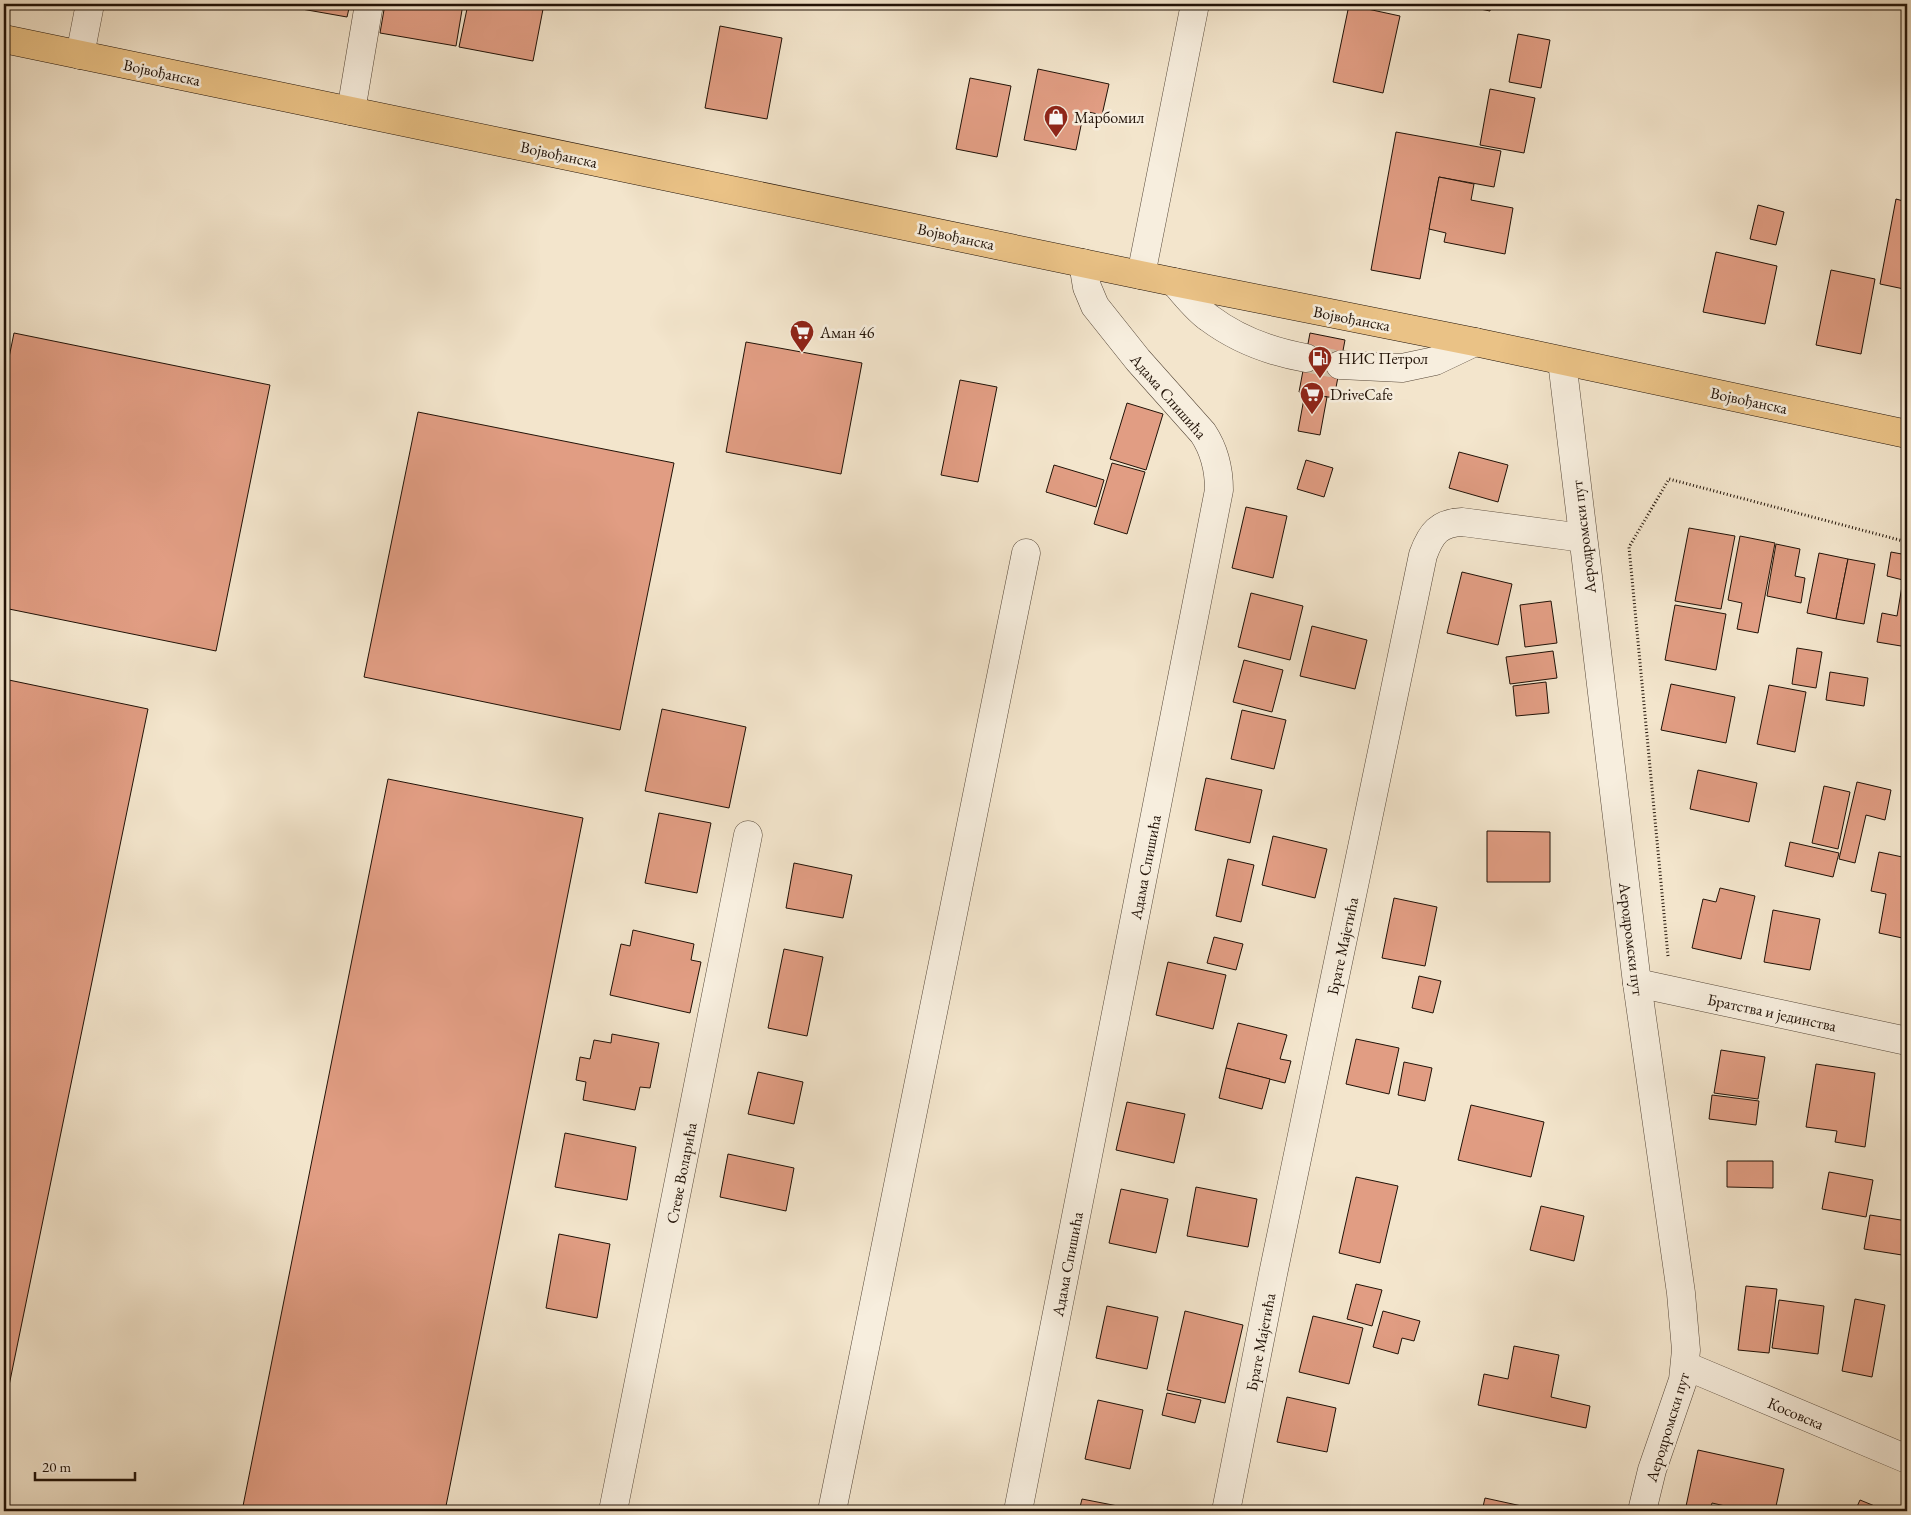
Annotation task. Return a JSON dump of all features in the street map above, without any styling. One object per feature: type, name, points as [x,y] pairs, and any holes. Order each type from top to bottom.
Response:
[{"type":"main road","name":"Војвођанска","points":[[4,39],[1174,282],[1475,342],[1907,434]]},
{"type":"street","points":[[80,55],[90,4]]},
{"type":"street","points":[[351,110],[369,4]]},
{"type":"street","points":[[1141,275],[1195,4]]},
{"type":"street","name":"Адама Спишића","points":[[1018,1511],[1219,490],[1219,474],[1211,444],[1132,353],[1095,306],[1087,286],[1083,263]]},
{"type":"street","points":[[1174,282],[1208,318],[1231,332],[1275,351],[1306,358]]},
{"type":"street","points":[[1340,365],[1402,368],[1435,361],[1475,342]]},
{"type":"street","name":"Аеродромски пут","points":[[1562,361],[1637,983],[1681,1293],[1686,1350],[1686,1366],[1683,1380],[1652,1470],[1642,1511]]},
{"type":"street","name":"Брате Мајетића","points":[[1226,1511],[1275,1264],[1422,555],[1428,541],[1436,531],[1448,523],[1462,522],[1582,538]]},
{"type":"street","points":[[832,1511],[1026,553]]},
{"type":"street","name":"Стеве Воларића","points":[[613,1511],[748,835]]},
{"type":"street","name":"Братства и јединства","points":[[1637,983],[1907,1041]]},
{"type":"street","name":"Косовска","points":[[1686,1366],[1907,1459]]},
{"type":"path","points":[[1629,547],[1669,479],[1907,542]]},
{"type":"building","points":[[280,4],[350,4],[347,17]]},
{"type":"building","points":[[385,4],[463,4],[456,46],[380,33]]},
{"type":"building","points":[[468,4],[544,4],[533,61],[459,47]]},
{"type":"building","points":[[1456,4],[1491,4],[1490,11]]},
{"type":"building","points":[[1349,5],[1400,16],[1383,93],[1333,82]]},
{"type":"building","points":[[720,26],[782,38],[767,119],[705,108]]},
{"type":"building","points":[[1518,34],[1550,40],[1541,88],[1509,82]]},
{"type":"building","points":[[1038,69],[1109,84],[1102,115],[1084,111],[1076,150],[1024,140]]},
{"type":"building","points":[[970,78],[1011,86],[997,157],[956,149]]},
{"type":"building","points":[[1490,89],[1535,98],[1524,153],[1480,145]]},
{"type":"building","points":[[1396,132],[1501,151],[1494,187],[1439,177],[1420,279],[1371,270]]},
{"type":"building","points":[[1439,177],[1474,184],[1471,200],[1513,208],[1505,254],[1444,242],[1446,233],[1429,229]]},
{"type":"building","points":[[1896,199],[1907,202],[1907,271],[1904,289],[1880,284]]},
{"type":"building","points":[[1758,205],[1784,212],[1776,245],[1750,239]]},
{"type":"building","points":[[1716,252],[1777,266],[1765,324],[1703,312]]},
{"type":"building","points":[[1831,270],[1875,279],[1861,354],[1816,345]]},
{"type":"building","points":[[14,333],[270,385],[216,651],[4,608],[4,382]]},
{"type":"building","name":"НИС Петрол","points":[[1310,333],[1345,340],[1334,398],[1299,392]]},
{"type":"building","points":[[746,342],[862,363],[841,474],[726,452]]},
{"type":"building","points":[[960,380],[997,387],[978,482],[941,475]]},
{"type":"building","points":[[1305,393],[1327,397],[1320,435],[1298,431]]},
{"type":"building","points":[[1127,403],[1163,414],[1146,470],[1110,459]]},
{"type":"building","points":[[418,412],[674,463],[620,730],[364,677]]},
{"type":"building","points":[[1459,452],[1508,465],[1498,502],[1449,488]]},
{"type":"building","points":[[1306,460],[1333,468],[1324,497],[1297,489]]},
{"type":"building","points":[[1112,463],[1145,472],[1127,534],[1094,524]]},
{"type":"building","points":[[1054,465],[1104,480],[1096,507],[1046,492]]},
{"type":"building","points":[[1246,507],[1287,516],[1273,578],[1232,568]]},
{"type":"building","points":[[1689,528],[1735,536],[1721,609],[1675,601]]},
{"type":"building","points":[[1740,536],[1775,543],[1758,633],[1737,629],[1742,603],[1728,600]]},
{"type":"building","points":[[1776,544],[1800,549],[1795,576],[1805,578],[1801,603],[1767,596]]},
{"type":"building","points":[[1891,552],[1907,555],[1907,647],[1877,642],[1882,613],[1897,616],[1903,580],[1887,576]]},
{"type":"building","points":[[1819,553],[1848,559],[1836,619],[1807,613]]},
{"type":"building","points":[[1848,559],[1875,564],[1864,624],[1836,619]]},
{"type":"building","points":[[1462,572],[1512,584],[1498,645],[1447,633]]},
{"type":"building","points":[[1251,593],[1303,606],[1290,660],[1238,647]]},
{"type":"building","points":[[1551,601],[1557,643],[1525,647],[1520,605]]},
{"type":"building","points":[[1675,605],[1726,614],[1716,670],[1665,660]]},
{"type":"building","points":[[1312,626],[1367,640],[1355,689],[1300,676]]},
{"type":"building","points":[[1797,648],[1822,652],[1816,688],[1792,684]]},
{"type":"building","points":[[1553,651],[1557,678],[1510,684],[1506,657]]},
{"type":"building","points":[[1244,660],[1283,670],[1272,712],[1233,702]]},
{"type":"building","points":[[1830,672],[1868,678],[1864,706],[1826,700]]},
{"type":"building","points":[[4,679],[148,709],[4,1410]]},
{"type":"building","points":[[1546,682],[1549,713],[1516,716],[1513,686]]},
{"type":"building","points":[[1671,684],[1735,697],[1726,743],[1661,730]]},
{"type":"building","points":[[1769,685],[1806,692],[1795,752],[1757,744]]},
{"type":"building","points":[[662,709],[746,727],[729,808],[645,791]]},
{"type":"building","points":[[1242,710],[1286,720],[1274,769],[1231,759]]},
{"type":"building","points":[[1698,770],[1757,783],[1749,822],[1690,809]]},
{"type":"building","points":[[1206,778],[1262,790],[1250,843],[1195,830]]},
{"type":"building","points":[[388,779],[583,818],[445,1511],[242,1511]]},
{"type":"building","points":[[1857,782],[1891,790],[1885,820],[1866,815],[1855,863],[1839,859]]},
{"type":"building","points":[[1824,786],[1850,792],[1838,849],[1812,843]]},
{"type":"building","points":[[659,813],[711,823],[697,893],[645,883]]},
{"type":"building","points":[[1487,831],[1550,832],[1550,882],[1487,882]]},
{"type":"building","points":[[1273,836],[1327,849],[1315,898],[1262,885]]},
{"type":"building","points":[[1790,842],[1839,853],[1833,877],[1785,866]]},
{"type":"building","points":[[1879,852],[1907,858],[1907,939],[1879,933],[1886,894],[1871,891]]},
{"type":"building","points":[[1228,859],[1254,865],[1241,922],[1216,916]]},
{"type":"building","points":[[794,863],[852,875],[843,918],[786,908]]},
{"type":"building","points":[[1720,888],[1755,896],[1741,959],[1692,948],[1703,899],[1716,902]]},
{"type":"building","points":[[1394,898],[1437,907],[1425,966],[1382,958]]},
{"type":"building","points":[[1773,910],[1820,919],[1810,970],[1764,962]]},
{"type":"building","points":[[633,930],[694,944],[691,960],[701,962],[690,1013],[610,995],[621,944],[630,946]]},
{"type":"building","points":[[1214,937],[1243,944],[1236,970],[1207,963]]},
{"type":"building","points":[[784,949],[823,957],[807,1036],[768,1028]]},
{"type":"building","points":[[1168,962],[1226,975],[1213,1029],[1156,1015]]},
{"type":"building","points":[[1419,976],[1441,981],[1433,1013],[1412,1008]]},
{"type":"building","points":[[1238,1023],[1287,1035],[1280,1059],[1291,1061],[1285,1083],[1226,1068]]},
{"type":"building","points":[[612,1034],[659,1043],[650,1088],[640,1087],[635,1110],[583,1100],[586,1082],[576,1080],[580,1057],[590,1059],[594,1040],[611,1043]]},
{"type":"building","points":[[1356,1039],[1399,1048],[1389,1094],[1346,1084]]},
{"type":"building","points":[[1721,1050],[1765,1057],[1758,1099],[1714,1093]]},
{"type":"building","points":[[1404,1062],[1432,1068],[1425,1101],[1398,1095]]},
{"type":"building","points":[[1816,1064],[1875,1073],[1865,1147],[1835,1142],[1837,1131],[1806,1127]]},
{"type":"building","points":[[1226,1068],[1270,1079],[1262,1109],[1219,1098]]},
{"type":"building","points":[[758,1072],[803,1082],[794,1124],[748,1114]]},
{"type":"building","points":[[1712,1095],[1759,1101],[1756,1125],[1709,1119]]},
{"type":"building","points":[[1127,1102],[1185,1114],[1174,1163],[1116,1150]]},
{"type":"building","points":[[1471,1105],[1544,1122],[1531,1177],[1458,1160]]},
{"type":"building","points":[[565,1133],[636,1147],[627,1200],[555,1187]]},
{"type":"building","points":[[728,1154],[794,1168],[786,1211],[720,1197]]},
{"type":"building","points":[[1727,1161],[1773,1161],[1773,1188],[1727,1187]]},
{"type":"building","points":[[1829,1172],[1873,1180],[1866,1217],[1822,1209]]},
{"type":"building","points":[[1356,1177],[1398,1186],[1380,1263],[1339,1253]]},
{"type":"building","points":[[1196,1187],[1257,1199],[1248,1247],[1187,1236]]},
{"type":"building","points":[[1121,1189],[1168,1199],[1156,1253],[1109,1243]]},
{"type":"building","points":[[1541,1206],[1584,1216],[1574,1261],[1530,1250]]},
{"type":"building","points":[[1870,1215],[1907,1221],[1902,1255],[1864,1249]]},
{"type":"building","points":[[559,1234],[610,1244],[597,1318],[546,1308]]},
{"type":"building","points":[[1356,1284],[1382,1290],[1372,1326],[1347,1319]]},
{"type":"building","points":[[1746,1286],[1777,1289],[1769,1353],[1738,1350]]},
{"type":"building","points":[[1855,1299],[1885,1305],[1872,1377],[1842,1371]]},
{"type":"building","points":[[1779,1300],[1824,1306],[1818,1354],[1772,1348]]},
{"type":"building","points":[[1107,1306],[1158,1317],[1147,1369],[1096,1358]]},
{"type":"building","points":[[1185,1311],[1243,1325],[1225,1403],[1167,1390]]},
{"type":"building","points":[[1383,1311],[1420,1321],[1414,1341],[1402,1338],[1398,1354],[1373,1347]]},
{"type":"building","points":[[1313,1316],[1363,1328],[1349,1384],[1299,1372]]},
{"type":"building","points":[[1514,1346],[1559,1355],[1551,1397],[1590,1406],[1586,1428],[1478,1405],[1484,1374],[1508,1379]]},
{"type":"building","points":[[1167,1393],[1201,1400],[1195,1423],[1162,1415]]},
{"type":"building","points":[[1287,1397],[1336,1408],[1327,1452],[1277,1442]]},
{"type":"building","points":[[1098,1400],[1143,1410],[1130,1469],[1085,1459]]},
{"type":"building","points":[[1698,1450],[1784,1469],[1775,1511],[1747,1511],[1712,1503],[1710,1511],[1685,1511]]},
{"type":"building","points":[[1485,1498],[1540,1510],[1540,1511],[1482,1511]]},
{"type":"building","points":[[1082,1499],[1128,1508],[1127,1511],[1079,1511]]},
{"type":"building","points":[[1860,1500],[1887,1511],[1855,1511]]},
{"type":"tunnel","points":[[1306,358],[1340,365]]},
{"type":"place","name":"Марбомил","points":[[1056,138]]},
{"type":"place","name":"Аман 46","points":[[802,353]]},
{"type":"place","name":"НИС Петрол","points":[[1320,379]]},
{"type":"place","name":"DriveCafe","points":[[1312,415]]}]
